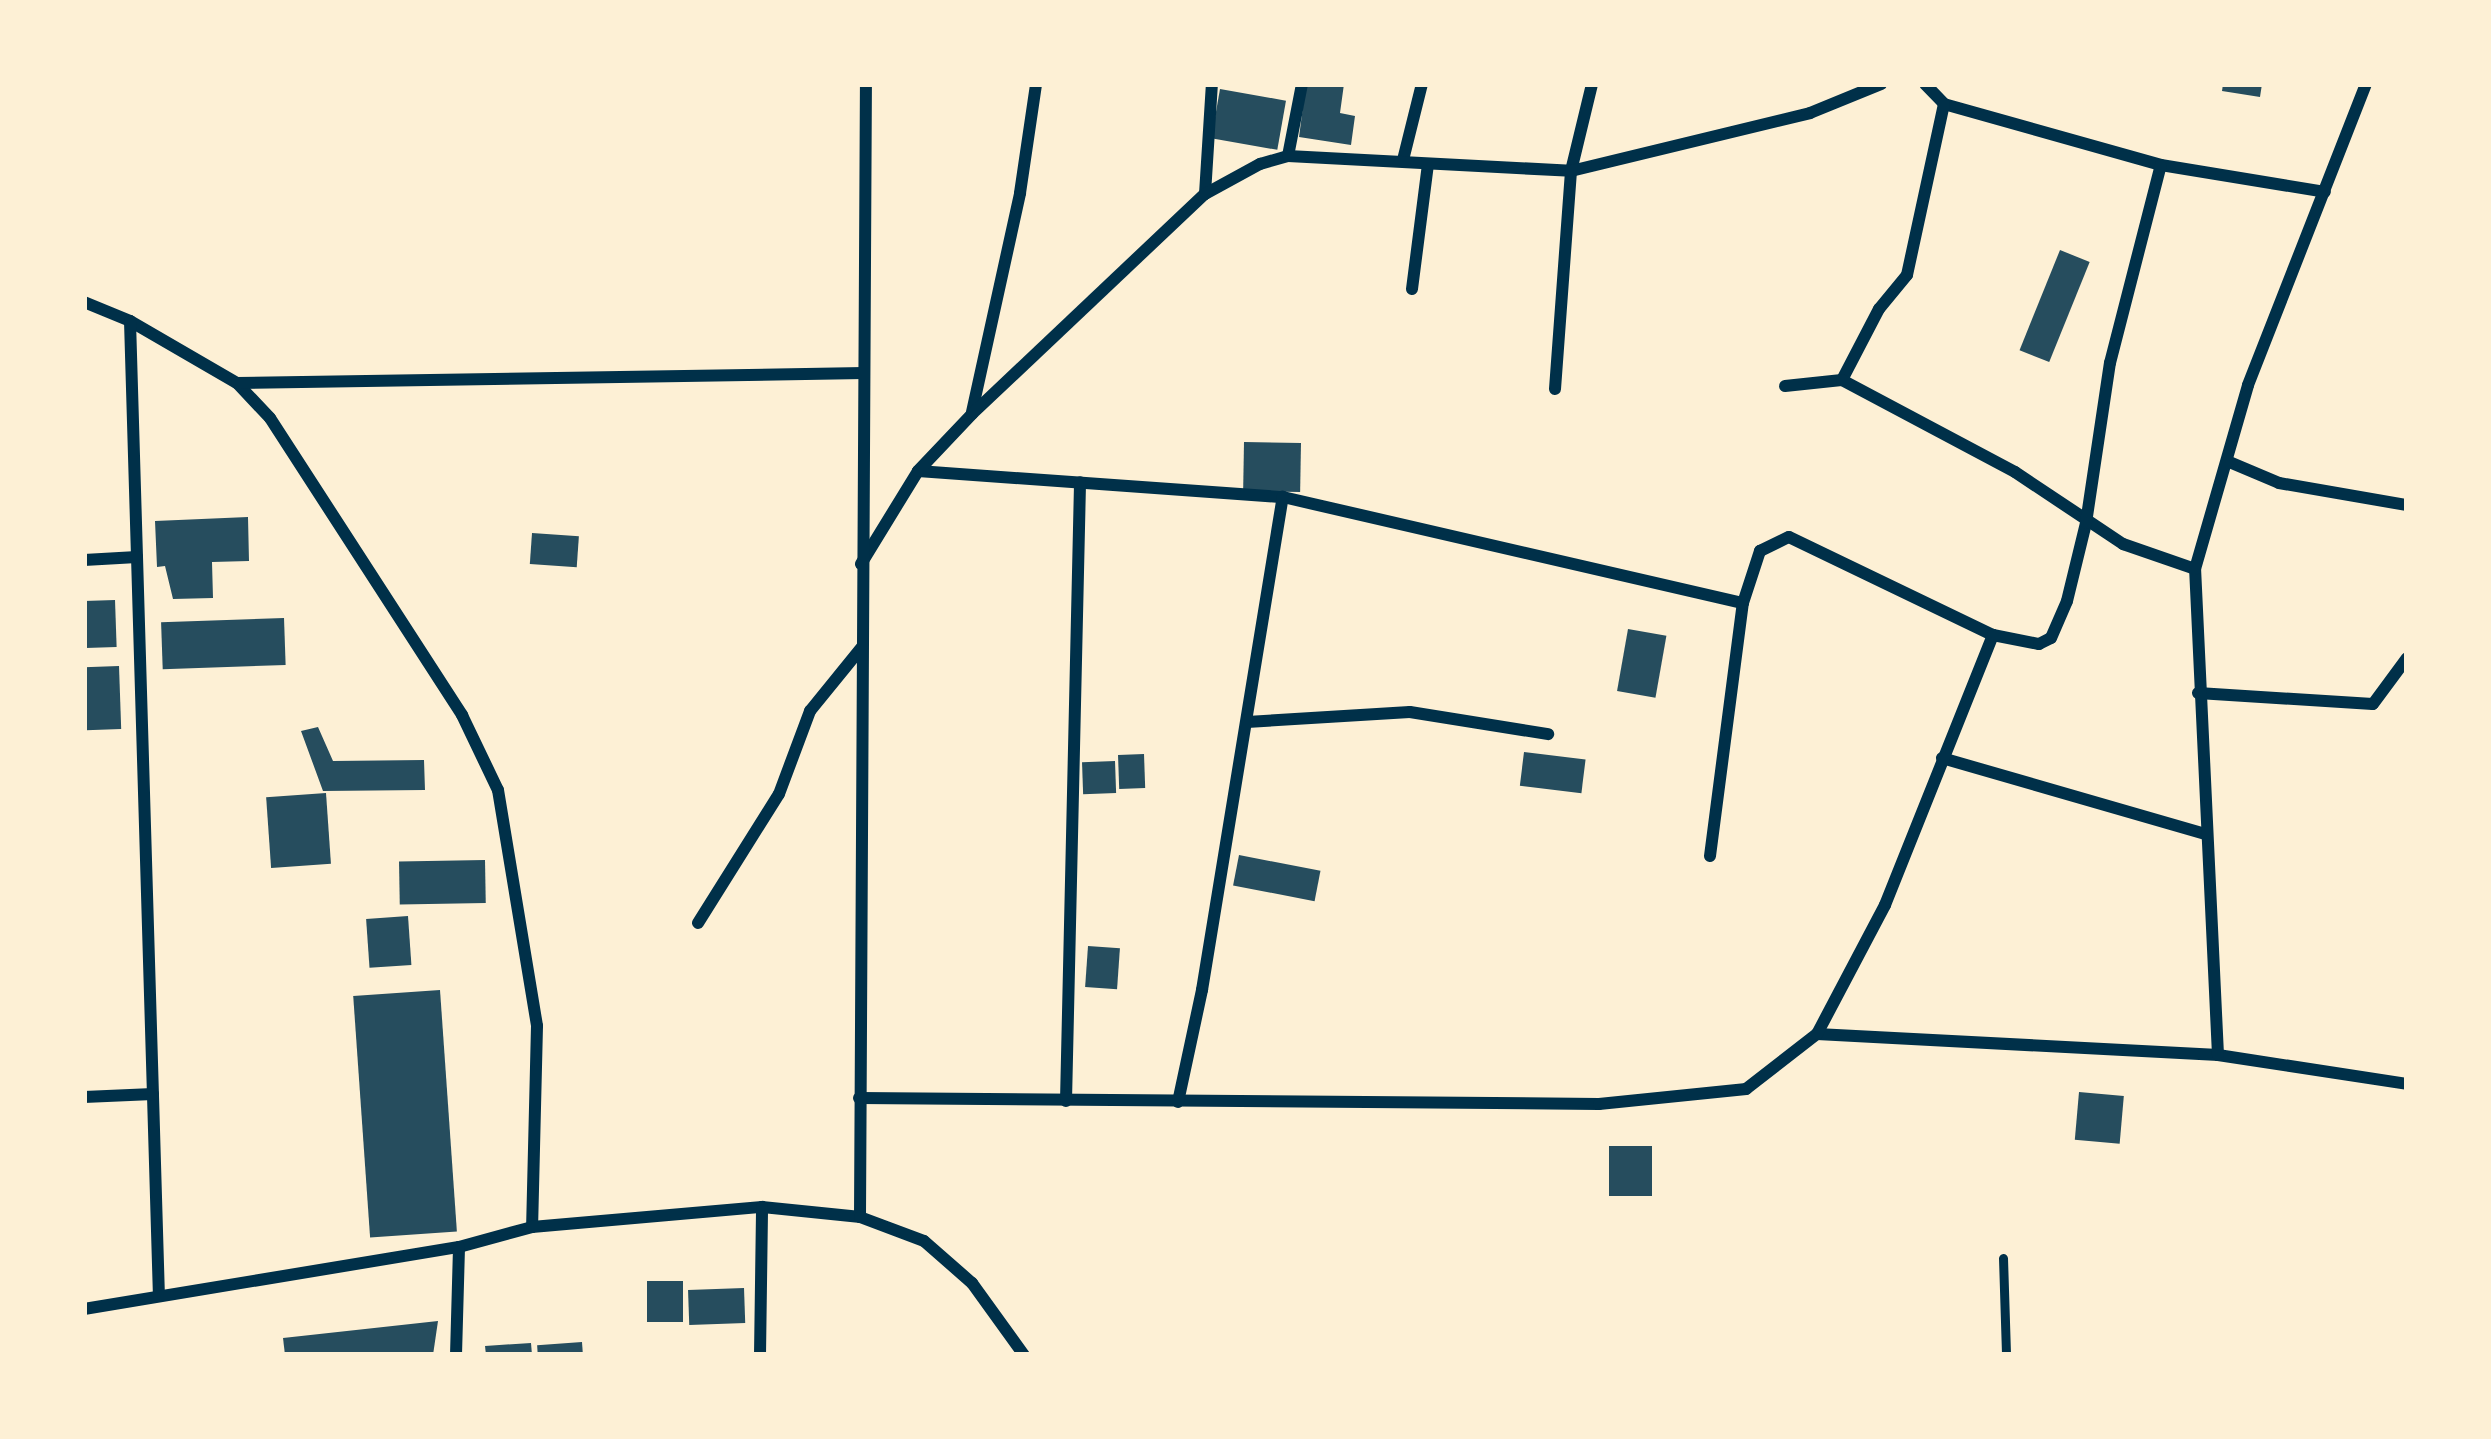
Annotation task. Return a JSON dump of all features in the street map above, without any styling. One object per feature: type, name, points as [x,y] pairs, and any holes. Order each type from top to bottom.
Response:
[{"type":"street","points":[[860,1217],[866,84]]},
{"type":"street","points":[[972,414],[1020,193],[1036,84]]},
{"type":"street","points":[[1205,194],[1212,84]]},
{"type":"street","points":[[1288,156],[1302,84]]},
{"type":"street","points":[[1403,160],[1422,84]]},
{"type":"street","points":[[1556,389],[1571,171],[1592,84]]},
{"type":"street","points":[[861,564],[918,471],[1205,194],[1288,156],[1571,171],[1810,113],[1881,84]]},
{"type":"street","points":[[1924,84],[1944,104],[2161,165],[2325,192]]},
{"type":"street","points":[[2218,1055],[2195,568],[2248,385],[2366,84]]},
{"type":"street","points":[[1842,380],[1879,309],[1907,274],[1944,104]]},
{"type":"street","points":[[1412,289],[1428,164]]},
{"type":"street","points":[[1710,856],[1743,603],[1760,551],[1789,537],[1993,635],[2039,644],[2051,638],[2067,601],[2086,523],[2110,363],[2161,165]]},
{"type":"street","points":[[84,302],[130,321],[237,383],[270,418],[462,715],[498,790],[537,1026],[532,1227]]},
{"type":"street","points":[[130,321],[159,1295]]},
{"type":"street","points":[[237,383],[864,373]]},
{"type":"street","points":[[1785,386],[1842,380],[2015,472],[2123,544],[2195,568]]},
{"type":"street","points":[[2227,461],[2279,483],[2407,505]]},
{"type":"street","points":[[918,471],[1283,497],[1743,603]]},
{"type":"street","points":[[1066,1101],[1080,482]]},
{"type":"street","points":[[1178,1102],[1202,990],[1283,497]]},
{"type":"street","points":[[84,560],[137,557]]},
{"type":"street","points":[[859,1099],[1599,1104],[1746,1089],[1817,1034],[1885,905],[1993,635]]},
{"type":"street","points":[[698,922],[779,794],[810,711],[862,646]]},
{"type":"street","points":[[2198,693],[2373,704],[2407,658]]},
{"type":"street","points":[[1246,722],[1410,712],[1548,734]]},
{"type":"street","points":[[1942,758],[2205,834]]},
{"type":"street","points":[[1817,1034],[2218,1055],[2407,1084]]},
{"type":"street","points":[[84,1096],[153,1094]]},
{"type":"street","points":[[760,1355],[762,1207]]},
{"type":"street","points":[[84,1310],[459,1247],[532,1227],[762,1207],[860,1217],[924,1241],[972,1283],[1024,1355]]},
{"type":"street","points":[[456,1355],[459,1247]]},
{"type":"lane","points":[[2003,1258],[2006,1355]]},
{"type":"building","points":[[1306,84],[1344,84],[1340,113],[1355,116],[1351,145],[1299,137]]},
{"type":"building","points":[[2223,84],[2262,84],[2260,97],[2222,91]]},
{"type":"building","points":[[1220,89],[1286,101],[1277,150],[1211,138]]},
{"type":"building","points":[[2060,250],[2090,262],[2049,362],[2020,350]]},
{"type":"building","points":[[1244,442],[1301,443],[1300,492],[1243,491]]},
{"type":"building","points":[[248,517],[249,561],[212,562],[213,598],[173,599],[165,566],[157,567],[155,521]]},
{"type":"building","points":[[532,533],[579,536],[577,567],[530,564]]},
{"type":"building","points":[[115,600],[117,647],[86,648],[84,601]]},
{"type":"building","points":[[284,618],[286,665],[163,669],[161,622]]},
{"type":"building","points":[[1628,629],[1666,636],[1655,698],[1617,691]]},
{"type":"building","points":[[119,666],[121,729],[86,730],[84,667]]},
{"type":"building","points":[[318,727],[333,761],[424,760],[425,790],[323,791],[301,731]]},
{"type":"building","points":[[1524,752],[1586,760],[1581,793],[1520,786]]},
{"type":"building","points":[[1144,754],[1145,788],[1119,789],[1118,755]]},
{"type":"building","points":[[1115,761],[1116,793],[1083,794],[1082,762]]},
{"type":"building","points":[[326,793],[331,864],[271,868],[266,797]]},
{"type":"building","points":[[1239,855],[1320,871],[1315,901],[1233,885]]},
{"type":"building","points":[[485,860],[486,903],[400,904],[399,862]]},
{"type":"building","points":[[408,916],[411,965],[370,968],[366,919]]},
{"type":"building","points":[[1088,946],[1120,948],[1117,989],[1085,987]]},
{"type":"building","points":[[440,990],[457,1231],[370,1237],[353,996]]},
{"type":"building","points":[[2079,1092],[2124,1096],[2120,1144],[2075,1140]]},
{"type":"building","points":[[1609,1146],[1652,1146],[1652,1196],[1609,1196]]},
{"type":"building","points":[[647,1281],[683,1281],[683,1322],[647,1322]]},
{"type":"building","points":[[744,1288],[745,1323],[689,1325],[688,1290]]},
{"type":"building","points":[[438,1321],[433,1355],[285,1355],[283,1338]]},
{"type":"building","points":[[582,1342],[583,1355],[538,1355],[537,1345]]},
{"type":"building","points":[[531,1343],[532,1355],[486,1355],[485,1346]]}]
